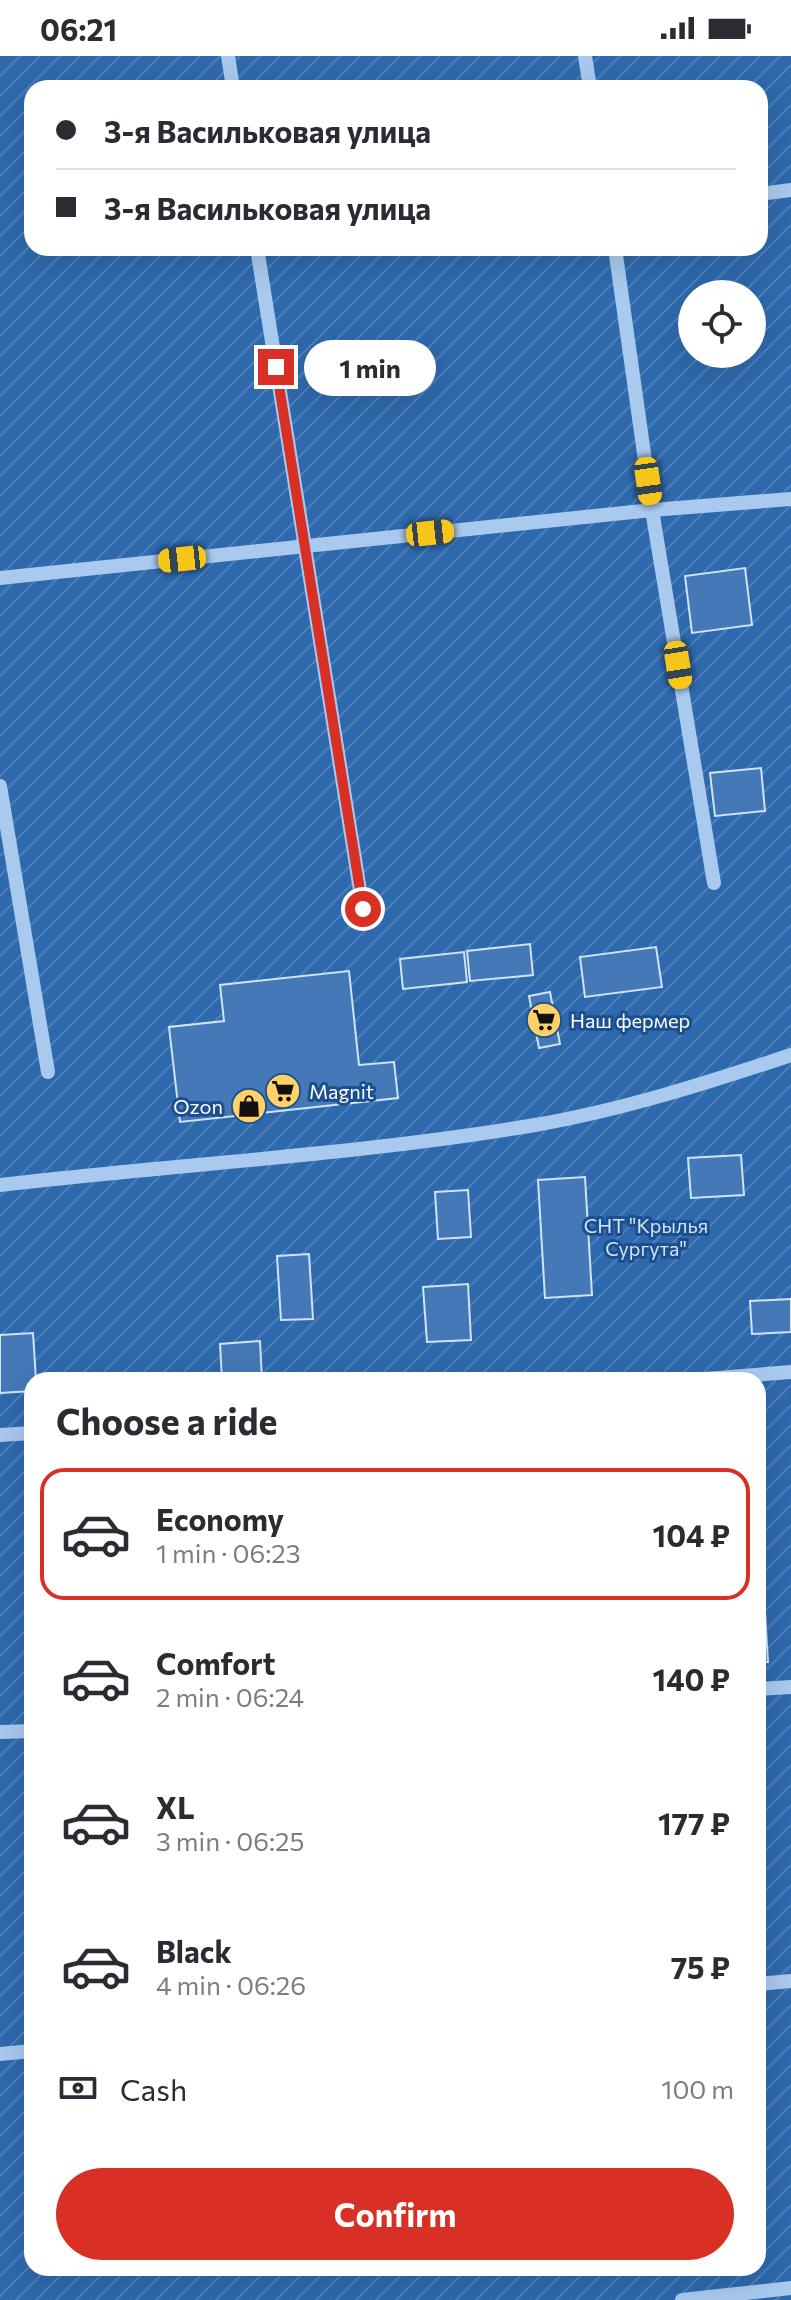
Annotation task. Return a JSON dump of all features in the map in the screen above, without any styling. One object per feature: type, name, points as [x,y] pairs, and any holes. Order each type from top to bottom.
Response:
[{"type":"street","points":[[228,56],[232,80]]},
{"type":"street","points":[[585,56],[589,80]]},
{"type":"street","points":[[768,193],[791,190]]},
{"type":"street","points":[[258,256],[363,909]]},
{"type":"street","points":[[616,256],[652,510],[714,883]]},
{"type":"street","points":[[0,578],[652,510],[791,499]]},
{"type":"street","points":[[0,786],[48,1072]]},
{"type":"street","points":[[0,1185],[404,1144],[538,1125],[695,1087],[791,1055]]},
{"type":"street","points":[[766,1374],[791,1372]]},
{"type":"street","points":[[0,1435],[24,1434]]},
{"type":"street","points":[[766,1689],[791,1687]]},
{"type":"street","points":[[0,1732],[24,1731]]},
{"type":"street","points":[[766,1983],[791,1981]]},
{"type":"street","points":[[0,2054],[24,2052]]},
{"type":"street","points":[[682,2300],[791,2288]]},
{"type":"green space","name":"CНТ \"Крылья Сургута\"","points":[[0,56],[791,56],[791,2300],[0,2300]]},
{"type":"building","points":[[745,568],[752,625],[692,633],[685,576]]},
{"type":"building","points":[[761,768],[765,811],[715,816],[710,773]]},
{"type":"building","points":[[530,944],[533,975],[470,981],[467,951]]},
{"type":"building","points":[[656,947],[662,987],[585,997],[580,957]]},
{"type":"building","points":[[464,952],[467,982],[403,989],[400,959]]},
{"type":"building","points":[[349,971],[359,1065],[394,1062],[398,1098],[180,1122],[169,1027],[224,1021],[220,985]]},
{"type":"building","name":"Наш фермер","points":[[550,992],[560,1044],[539,1048],[529,996]]},
{"type":"building","points":[[741,1155],[744,1195],[691,1198],[688,1158]]},
{"type":"building","points":[[585,1177],[592,1295],[545,1298],[538,1180]]},
{"type":"building","points":[[468,1190],[471,1237],[438,1239],[435,1192]]},
{"type":"building","points":[[309,1254],[313,1319],[281,1320],[277,1256]]},
{"type":"building","points":[[468,1284],[471,1340],[427,1342],[423,1287]]},
{"type":"building","points":[[791,1299],[791,1332],[752,1334],[750,1301]]},
{"type":"building","points":[[33,1333],[35,1372],[24,1372],[24,1392],[0,1393],[0,1335]]},
{"type":"building","points":[[260,1341],[262,1372],[222,1372],[220,1344]]},
{"type":"place","name":"Наш фермер","points":[[544,1020]]},
{"type":"place","name":"Magnit","points":[[283,1091]]},
{"type":"place","name":"Ozon","points":[[249,1106]]},
{"type":"route","points":[[276,367],[363,909]]}]
